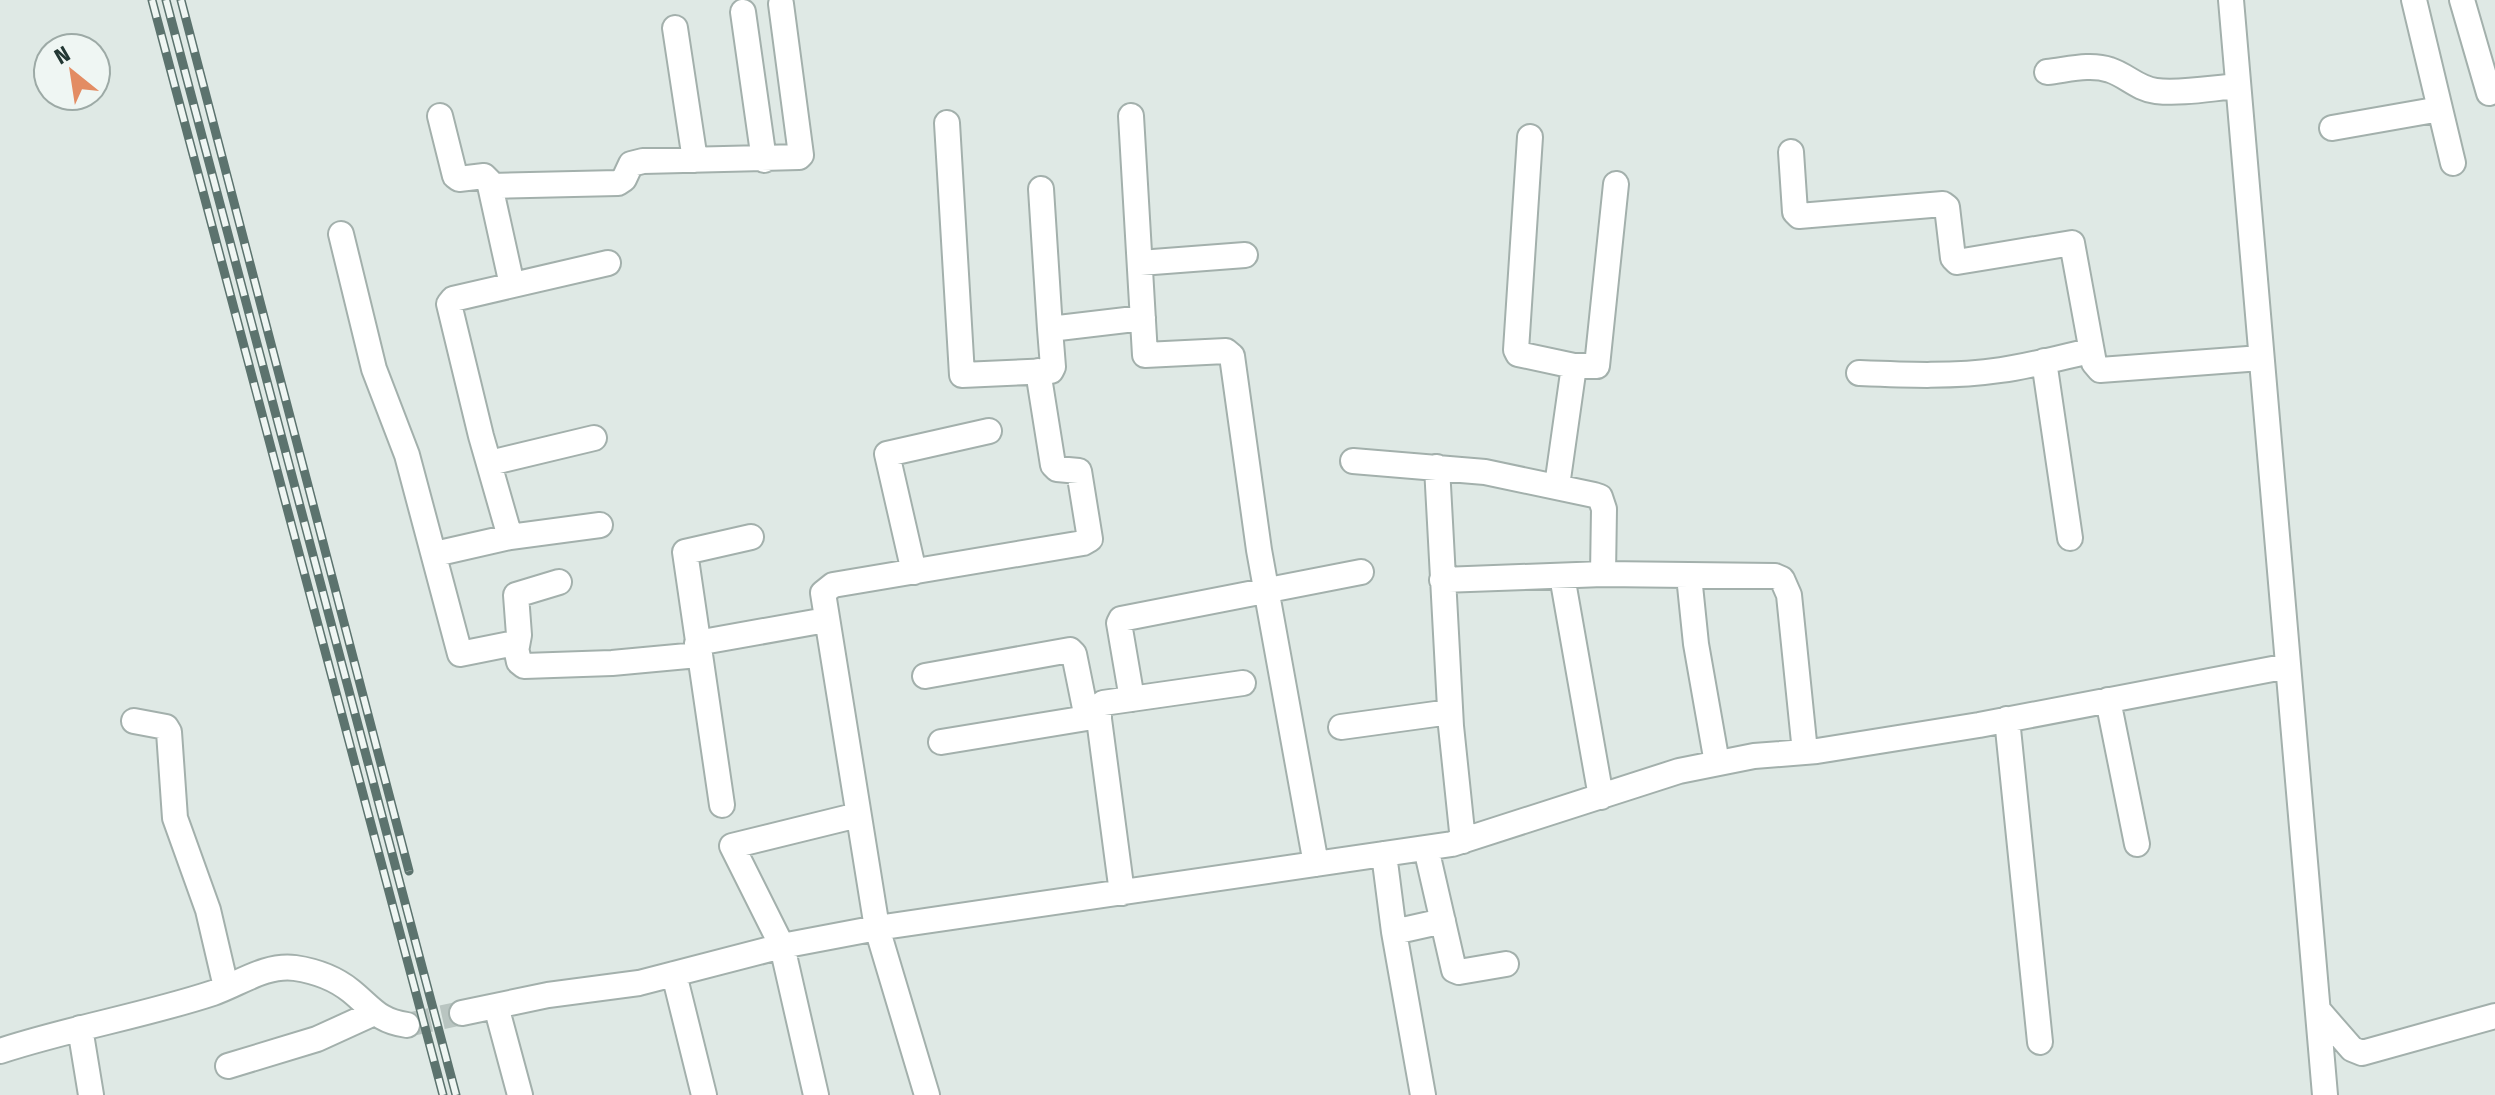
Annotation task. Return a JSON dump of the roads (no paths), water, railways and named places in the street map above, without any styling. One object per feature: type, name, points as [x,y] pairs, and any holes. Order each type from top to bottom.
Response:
[{"type":"street","points":[[2231,0],[2325,1095]]},
{"type":"street","points":[[2414,0],[2453,163]]},
{"type":"street","points":[[2462,0],[2489,93]]},
{"type":"street","points":[[490,186],[618,183],[624,179],[628,167],[636,162],[795,159],[801,155],[781,4]]},
{"type":"street","points":[[743,12],[764,160]]},
{"type":"street","points":[[675,28],[695,160]]},
{"type":"street","points":[[2047,72],[2102,68],[2154,91],[2238,86]]},
{"type":"street","points":[[2332,128],[2440,109]]},
{"type":"street","points":[[440,116],[455,176],[459,179],[484,176],[490,186],[512,285]]},
{"type":"street","points":[[1131,116],[1146,356],[1226,351],[1232,356],[1266,589],[1316,864]]},
{"type":"street","points":[[947,123],[961,373],[964,376],[1051,371],[1053,367],[1041,189]]},
{"type":"street","points":[[1530,137],[1518,354],[1574,366],[1597,366],[1616,184]]},
{"type":"street","points":[[1791,152],[1795,212],[1799,216],[1943,204],[1947,207],[1953,258],[1957,262],[2072,243],[2091,351],[2095,366],[2100,370],[2261,358]]},
{"type":"street","points":[[341,234],[374,369],[407,455],[460,654],[514,643],[517,646]]},
{"type":"street","points":[[1140,263],[1245,255]]},
{"type":"street","points":[[510,537],[449,304],[453,299],[608,263]]},
{"type":"street","points":[[1050,329],[1143,318]]},
{"type":"street","points":[[1859,373],[1919,376],[1968,374],[2003,370],[2091,351]]},
{"type":"street","points":[[2044,361],[2070,538]]},
{"type":"street","points":[[1557,486],[1574,366]]},
{"type":"street","points":[[927,1095],[877,928],[823,593],[833,585],[1083,543],[1090,539],[1079,471],[1057,469],[1053,465],[1038,371]]},
{"type":"street","points":[[914,572],[887,454],[989,431]]},
{"type":"street","points":[[490,463],[594,438]]},
{"type":"street","points":[[1353,461],[1485,472],[1600,497],[1604,509],[1603,574]]},
{"type":"street","points":[[1437,467],[1450,712],[1463,841]]},
{"type":"street","points":[[435,554],[510,537],[600,525]]},
{"type":"street","points":[[722,805],[685,552],[751,537]]},
{"type":"street","points":[[1132,699],[1119,623],[1121,619],[1361,572]]},
{"type":"street","points":[[1442,580],[1603,574],[1775,576],[1782,579],[1787,585],[1805,752]]},
{"type":"street","points":[[1562,576],[1601,797]]},
{"type":"street","points":[[1689,576],[1696,644],[1717,763]]},
{"type":"street","points":[[559,582],[516,595],[517,646],[519,662],[524,666],[612,663],[698,649],[826,620]]},
{"type":"street","points":[[925,676],[1070,650],[1074,654],[1093,718],[1122,893]]},
{"type":"street","points":[[462,1013],[548,995],[639,983],[782,946],[877,928],[1463,841],[1679,771],[1754,756],[1805,752],[2007,719],[2288,666]]},
{"type":"street","points":[[1093,718],[1101,703],[1243,683]]},
{"type":"street","points":[[2108,700],[2137,844]]},
{"type":"street","points":[[1341,727],[1450,712]]},
{"type":"street","points":[[941,742],[1093,718]]},
{"type":"street","points":[[2007,719],[2040,1042]]},
{"type":"street","points":[[134,721],[166,727],[169,732],[175,818],[208,910],[226,987]]},
{"type":"street","points":[[816,1095],[782,946],[732,846],[858,815]]},
{"type":"street","points":[[1426,848],[1452,968],[1455,972],[1506,964]]},
{"type":"street","points":[[1384,854],[1394,932],[1423,1095]]},
{"type":"street","points":[[1394,932],[1443,921]]},
{"type":"street","points":[[0,1051],[226,987],[262,972],[292,968],[325,975],[351,991],[374,1013],[392,1023],[407,1025]]},
{"type":"street","points":[[674,974],[704,1095]]},
{"type":"street","points":[[496,1006],[520,1095]]},
{"type":"street","points":[[2318,1010],[2352,1049],[2362,1053],[2495,1016]]},
{"type":"street","points":[[228,1066],[317,1039],[374,1013]]},
{"type":"street","points":[[80,1028],[91,1095]]},
{"type":"tunnel","points":[[407,1025],[462,1013]]},
{"type":"railway","points":[[152,0],[443,1095]]},
{"type":"railway","points":[[166,0],[456,1095]]},
{"type":"railway","points":[[181,0],[409,871]]}]
